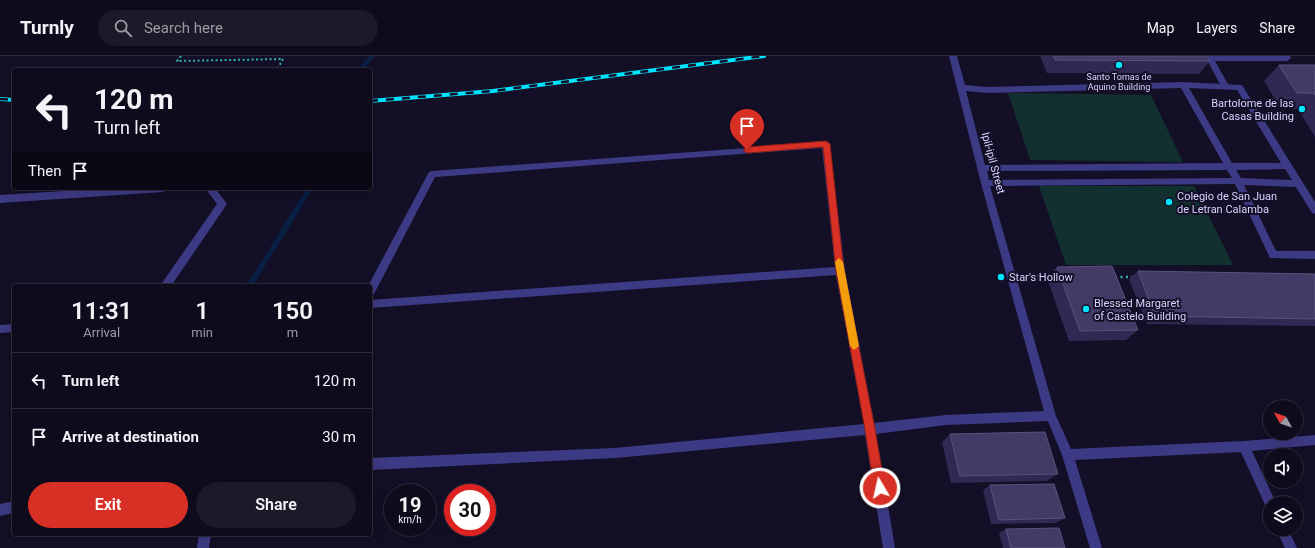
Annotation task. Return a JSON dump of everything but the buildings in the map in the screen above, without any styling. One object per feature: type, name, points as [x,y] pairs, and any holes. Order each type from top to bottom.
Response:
[{"type":"street","name":"Ipil-ipil Street","points":[[953,56],[985,183],[1051,416],[1068,455],[1096,548]]},
{"type":"street","points":[[1225,86],[1210,57],[1287,58],[1286,56]]},
{"type":"street","points":[[1183,85],[1238,181],[1273,255],[1315,255]]},
{"type":"street","points":[[960,88],[986,90],[1183,85],[1238,87],[1315,210]]},
{"type":"street","points":[[372,287],[432,174],[826,144],[840,271],[870,429],[889,548]]},
{"type":"street","points":[[982,168],[1287,166]]},
{"type":"street","points":[[985,183],[1238,181],[1300,184]]},
{"type":"street","points":[[0,199],[133,190]]},
{"type":"street","points":[[166,284],[222,204],[212,190]]},
{"type":"street","points":[[372,304],[840,271]]},
{"type":"street","points":[[0,329],[12,328]]},
{"type":"street","points":[[372,464],[615,453],[870,429],[946,420],[1051,416]]},
{"type":"street","points":[[1068,455],[1244,446],[1315,440]]},
{"type":"street","points":[[1244,446],[1267,496]]},
{"type":"street","points":[[0,510],[12,507]]},
{"type":"street","points":[[203,548],[205,536]]},
{"type":"street","points":[[1285,536],[1291,548]]},
{"type":"path","points":[[181,56],[177,62],[283,58],[278,68]]},
{"type":"path","points":[[1012,276],[1055,276]]},
{"type":"path","points":[[1109,276],[1140,277]]},
{"type":"green space","points":[[1008,93],[1151,95],[1183,162],[1030,160]]},
{"type":"green space","points":[[1039,186],[1194,186],[1233,265],[1066,265]]},
{"type":"waterway","points":[[362,68],[372,56]]},
{"type":"waterway","points":[[250,284],[309,190]]},
{"type":"railway","points":[[372,101],[493,91],[764,56]]},
{"type":"railway","points":[[0,99],[12,100]]},
{"type":"slow traffic","points":[[839,262],[854,346]]},
{"type":"place","name":"Santo Tomas de Aquino Building","points":[[1119,65]]},
{"type":"place","name":"Bartolome de las Casas Building","points":[[1302,109]]},
{"type":"place","name":"Colegio de San Juan de Letran Calamba","points":[[1169,202]]},
{"type":"place","name":"Star's Hollow","points":[[1001,277]]},
{"type":"place","name":"Blessed Margaret of Castelo Building","points":[[1086,309]]},
{"type":"route","points":[[747,150],[826,144],[840,271],[880,488]]}]
